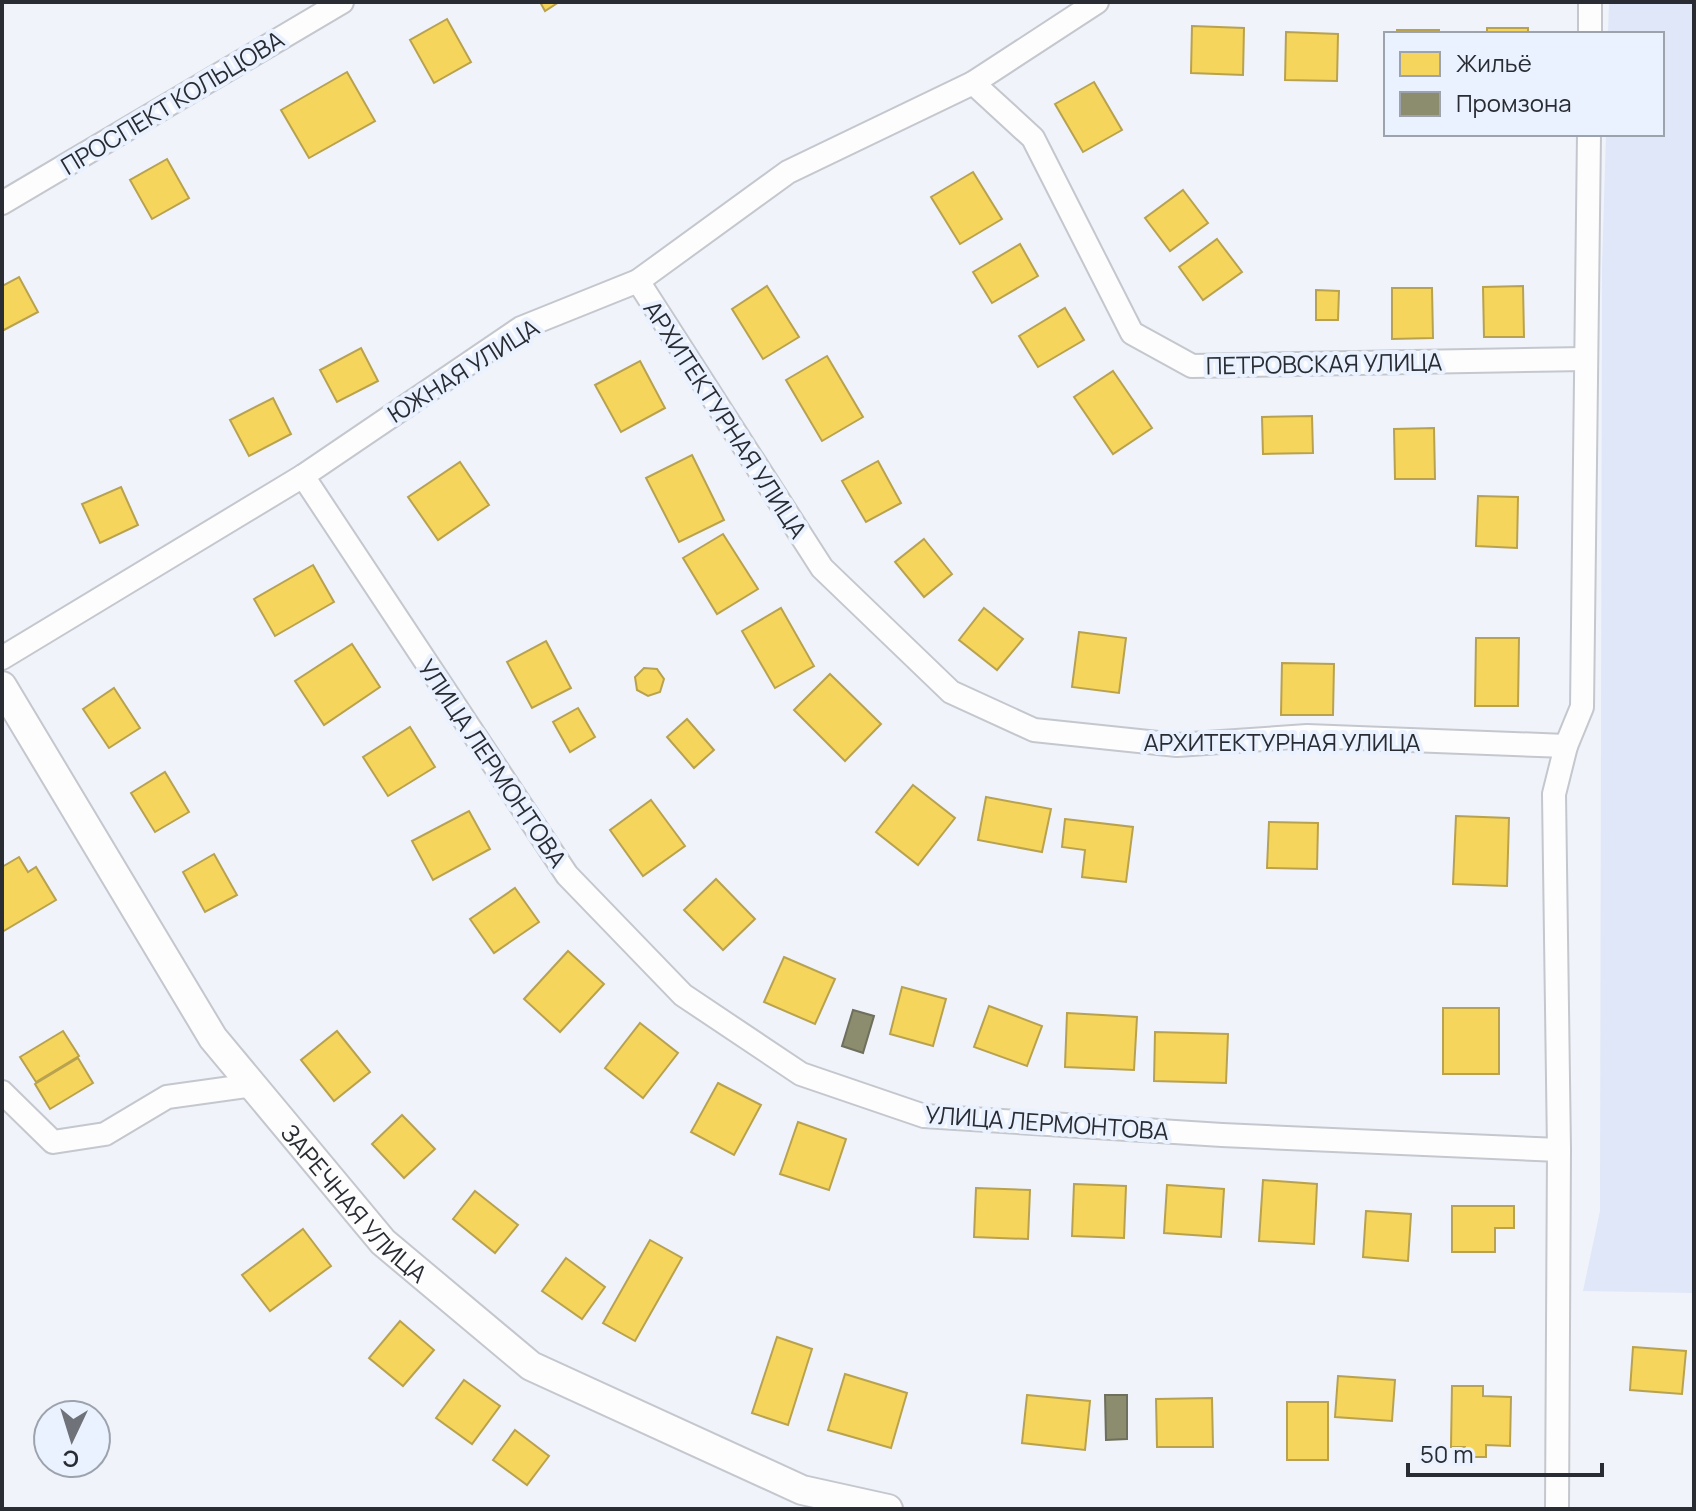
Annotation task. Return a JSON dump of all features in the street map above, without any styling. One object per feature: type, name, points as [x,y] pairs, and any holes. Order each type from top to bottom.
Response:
[{"type":"street","name":"ПРОСПЕКТ КОЛЬЦОВА","points":[[2,203],[342,2]]},
{"type":"street","name":"ЮЖНАЯ УЛИЦА","points":[[2,658],[303,476],[521,328],[638,281],[788,172],[973,83],[1097,2]]},
{"type":"street","points":[[1590,2],[1590,32]]},
{"type":"street","name":"ПЕТРОВСКАЯ УЛИЦА","points":[[973,83],[1033,138],[1132,333],[1192,366],[1585,359]]},
{"type":"street","points":[[1557,1509],[1559,1150],[1554,794],[1566,746],[1582,707],[1589,136]]},
{"type":"street","name":"АРХИТЕКТУРНАЯ УЛИЦА","points":[[638,281],[822,568],[951,692],[1034,730],[1177,745],[1307,736],[1566,746]]},
{"type":"street","name":"УЛИЦА ЛЕРМОНТОВА","points":[[303,476],[567,875],[683,995],[801,1074],[924,1116],[1222,1135],[1559,1150]]},
{"type":"street","name":"ЗАРЕЧНАЯ УЛИЦА","points":[[2,686],[213,1038],[383,1242],[531,1366],[802,1490],[888,1509]]},
{"type":"street","points":[[2,1092],[53,1142],[105,1134],[167,1097],[253,1085]]},
{"type":"shaded area","points":[[1609,2],[1694,2],[1694,1293],[1583,1291],[1600,1211],[1602,267],[1606,136],[1664,136],[1664,32],[1608,32]]},
{"type":"building: Жильё","points":[[540,2],[559,2],[545,11]]},
{"type":"building: Жильё","points":[[447,19],[471,62],[434,83],[410,40]]},
{"type":"building: Жильё","points":[[1192,26],[1244,28],[1243,75],[1191,73]]},
{"type":"building: Жильё","points":[[1487,28],[1528,28],[1528,32],[1487,32]]},
{"type":"building: Жильё","points":[[1397,30],[1439,30],[1439,32]]},
{"type":"building: Жильё","points":[[1286,32],[1338,34],[1337,81],[1285,80]]},
{"type":"building: Жильё","points":[[347,72],[375,121],[309,158],[281,110]]},
{"type":"building: Жильё","points":[[1094,82],[1122,130],[1083,152],[1055,104]]},
{"type":"building: Жильё","points":[[167,159],[189,198],[152,219],[130,180]]},
{"type":"building: Жильё","points":[[973,172],[1002,219],[960,244],[931,197]]},
{"type":"building: Жильё","points":[[1183,190],[1208,223],[1170,251],[1145,218]]},
{"type":"building: Жильё","points":[[1217,239],[1242,272],[1203,300],[1179,267]]},
{"type":"building: Жильё","points":[[1020,244],[1038,276],[992,303],[973,272]]},
{"type":"building: Жильё","points":[[19,277],[38,312],[2,331],[2,286]]},
{"type":"building: Жильё","points":[[767,286],[799,337],[763,359],[732,309]]},
{"type":"building: Жильё","points":[[1523,286],[1524,337],[1484,337],[1483,287]]},
{"type":"building: Жильё","points":[[1392,288],[1432,288],[1433,338],[1392,339]]},
{"type":"building: Жильё","points":[[1316,290],[1339,291],[1338,320],[1316,320]]},
{"type":"building: Жильё","points":[[1065,308],[1084,340],[1038,367],[1019,336]]},
{"type":"building: Жильё","points":[[361,348],[378,381],[337,402],[320,370]]},
{"type":"building: Жильё","points":[[827,356],[863,417],[822,441],[786,380]]},
{"type":"building: Жильё","points":[[640,361],[665,408],[621,432],[595,385]]},
{"type":"building: Жильё","points":[[1113,371],[1152,428],[1113,454],[1074,397]]},
{"type":"building: Жильё","points":[[273,398],[291,434],[249,456],[230,420]]},
{"type":"building: Жильё","points":[[1312,416],[1313,453],[1263,454],[1262,417]]},
{"type":"building: Жильё","points":[[1434,428],[1435,479],[1395,479],[1394,429]]},
{"type":"building: Жильё","points":[[692,455],[724,520],[679,542],[646,478]]},
{"type":"building: Жильё","points":[[878,461],[901,503],[866,522],[842,481]]},
{"type":"building: Жильё","points":[[460,462],[489,505],[438,540],[408,497]]},
{"type":"building: Жильё","points":[[121,487],[138,525],[100,543],[82,504]]},
{"type":"building: Жильё","points":[[1478,496],[1518,497],[1517,548],[1476,546]]},
{"type":"building: Жильё","points":[[723,534],[758,589],[717,614],[683,558]]},
{"type":"building: Жильё","points":[[924,539],[952,574],[924,597],[895,562]]},
{"type":"building: Жильё","points":[[313,565],[334,602],[275,636],[254,599]]},
{"type":"building: Жильё","points":[[781,608],[814,666],[775,688],[742,631]]},
{"type":"building: Жильё","points":[[984,608],[1023,639],[997,670],[959,640]]},
{"type":"building: Жильё","points":[[1079,632],[1126,638],[1119,693],[1072,687]]},
{"type":"building: Жильё","points":[[1476,638],[1519,638],[1518,706],[1475,706]]},
{"type":"building: Жильё","points":[[546,641],[571,688],[532,708],[507,662]]},
{"type":"building: Жильё","points":[[352,644],[380,687],[324,725],[295,681]]},
{"type":"building: Жильё","points":[[1282,663],[1334,664],[1333,715],[1281,715]]},
{"type":"building: Жильё","points":[[644,668],[657,669],[664,679],[660,692],[648,696],[637,690],[635,677]]},
{"type":"building: Жильё","points":[[830,674],[881,724],[845,761],[794,710]]},
{"type":"building: Жильё","points":[[114,688],[140,728],[109,748],[83,709]]},
{"type":"building: Жильё","points":[[578,708],[595,737],[570,752],[553,722]]},
{"type":"building: Жильё","points":[[687,719],[714,750],[694,768],[667,737]]},
{"type":"building: Жильё","points":[[410,727],[435,767],[388,796],[363,757]]},
{"type":"building: Жильё","points":[[165,772],[189,812],[155,832],[131,793]]},
{"type":"building: Жильё","points":[[913,785],[955,818],[918,865],[876,832]]},
{"type":"building: Жильё","points":[[986,797],[1051,809],[1042,852],[978,840]]},
{"type":"building: Жильё","points":[[651,800],[685,846],[643,876],[610,830]]},
{"type":"building: Жильё","points":[[469,811],[490,849],[433,880],[412,841]]},
{"type":"building: Жильё","points":[[1456,816],[1509,818],[1507,886],[1453,884]]},
{"type":"building: Жильё","points":[[1065,819],[1133,827],[1126,882],[1082,877],[1085,850],[1062,847]]},
{"type":"building: Жильё","points":[[1269,822],[1318,823],[1317,869],[1267,868]]},
{"type":"building: Жильё","points":[[214,854],[237,895],[205,912],[183,872]]},
{"type":"building: Жильё","points":[[19,857],[28,872],[36,867],[56,900],[2,932],[2,867]]},
{"type":"building: Жильё","points":[[716,879],[755,919],[723,950],[684,910]]},
{"type":"building: Жильё","points":[[515,888],[539,922],[494,953],[470,919]]},
{"type":"building: Жильё","points":[[568,951],[604,984],[560,1032],[524,999]]},
{"type":"building: Жильё","points":[[784,957],[835,979],[815,1024],[764,1002]]},
{"type":"building: Жильё","points":[[902,987],[946,999],[933,1046],[890,1034]]},
{"type":"building: Жильё","points":[[989,1006],[1042,1026],[1027,1066],[974,1047]]},
{"type":"building: Жильё","points":[[1443,1008],[1499,1008],[1499,1074],[1443,1074]]},
{"type":"building: Жильё","points":[[1067,1013],[1137,1017],[1134,1070],[1065,1067]]},
{"type":"building: Жильё","points":[[640,1023],[678,1053],[643,1098],[605,1068]]},
{"type":"building: Жильё","points":[[63,1031],[79,1056],[36,1082],[20,1057]]},
{"type":"building: Жильё","points":[[337,1031],[370,1072],[334,1101],[301,1060]]},
{"type":"building: Жильё","points":[[1155,1032],[1228,1034],[1226,1083],[1154,1081]]},
{"type":"building: Жильё","points":[[78,1058],[93,1083],[50,1109],[35,1084]]},
{"type":"building: Жильё","points":[[718,1083],[761,1105],[734,1155],[691,1132]]},
{"type":"building: Жильё","points":[[402,1115],[435,1149],[404,1178],[372,1144]]},
{"type":"building: Жильё","points":[[798,1122],[846,1139],[829,1190],[780,1174]]},
{"type":"building: Жильё","points":[[1263,1180],[1317,1184],[1314,1244],[1259,1241]]},
{"type":"building: Жильё","points":[[1074,1184],[1126,1186],[1124,1238],[1072,1236]]},
{"type":"building: Жильё","points":[[1167,1185],[1224,1189],[1221,1237],[1164,1233]]},
{"type":"building: Жильё","points":[[976,1188],[1030,1190],[1028,1239],[974,1237]]},
{"type":"building: Жильё","points":[[475,1191],[518,1225],[495,1253],[453,1219]]},
{"type":"building: Жильё","points":[[1452,1206],[1514,1206],[1514,1228],[1495,1228],[1495,1252],[1452,1252]]},
{"type":"building: Жильё","points":[[1366,1211],[1411,1214],[1408,1261],[1363,1257]]},
{"type":"building: Жильё","points":[[303,1229],[331,1266],[270,1311],[242,1275]]},
{"type":"building: Жильё","points":[[650,1240],[682,1258],[635,1341],[603,1323]]},
{"type":"building: Жильё","points":[[566,1258],[605,1287],[582,1319],[542,1291]]},
{"type":"building: Жильё","points":[[400,1321],[434,1350],[403,1386],[369,1358]]},
{"type":"building: Жильё","points":[[777,1337],[812,1349],[788,1425],[752,1413]]},
{"type":"building: Жильё","points":[[1633,1347],[1686,1351],[1682,1394],[1630,1390]]},
{"type":"building: Жильё","points":[[845,1374],[907,1393],[891,1448],[828,1430]]},
{"type":"building: Жильё","points":[[1338,1376],[1395,1380],[1392,1421],[1335,1417]]},
{"type":"building: Жильё","points":[[464,1380],[500,1406],[472,1444],[436,1418]]},
{"type":"building: Жильё","points":[[1452,1386],[1483,1386],[1483,1396],[1511,1397],[1510,1446],[1486,1445],[1486,1457],[1465,1457],[1465,1447],[1451,1447]]},
{"type":"building: Жильё","points":[[1027,1395],[1090,1401],[1085,1450],[1022,1443]]},
{"type":"building: Жильё","points":[[1212,1398],[1213,1447],[1157,1447],[1156,1399]]},
{"type":"building: Жильё","points":[[1287,1402],[1328,1402],[1328,1460],[1287,1460]]},
{"type":"building: Жильё","points":[[515,1430],[549,1456],[527,1485],[493,1460]]},
{"type":"building: Промзона","points":[[853,1010],[874,1016],[863,1053],[842,1046]]},
{"type":"building: Промзона","points":[[1105,1395],[1127,1395],[1127,1439],[1106,1440]]}]
